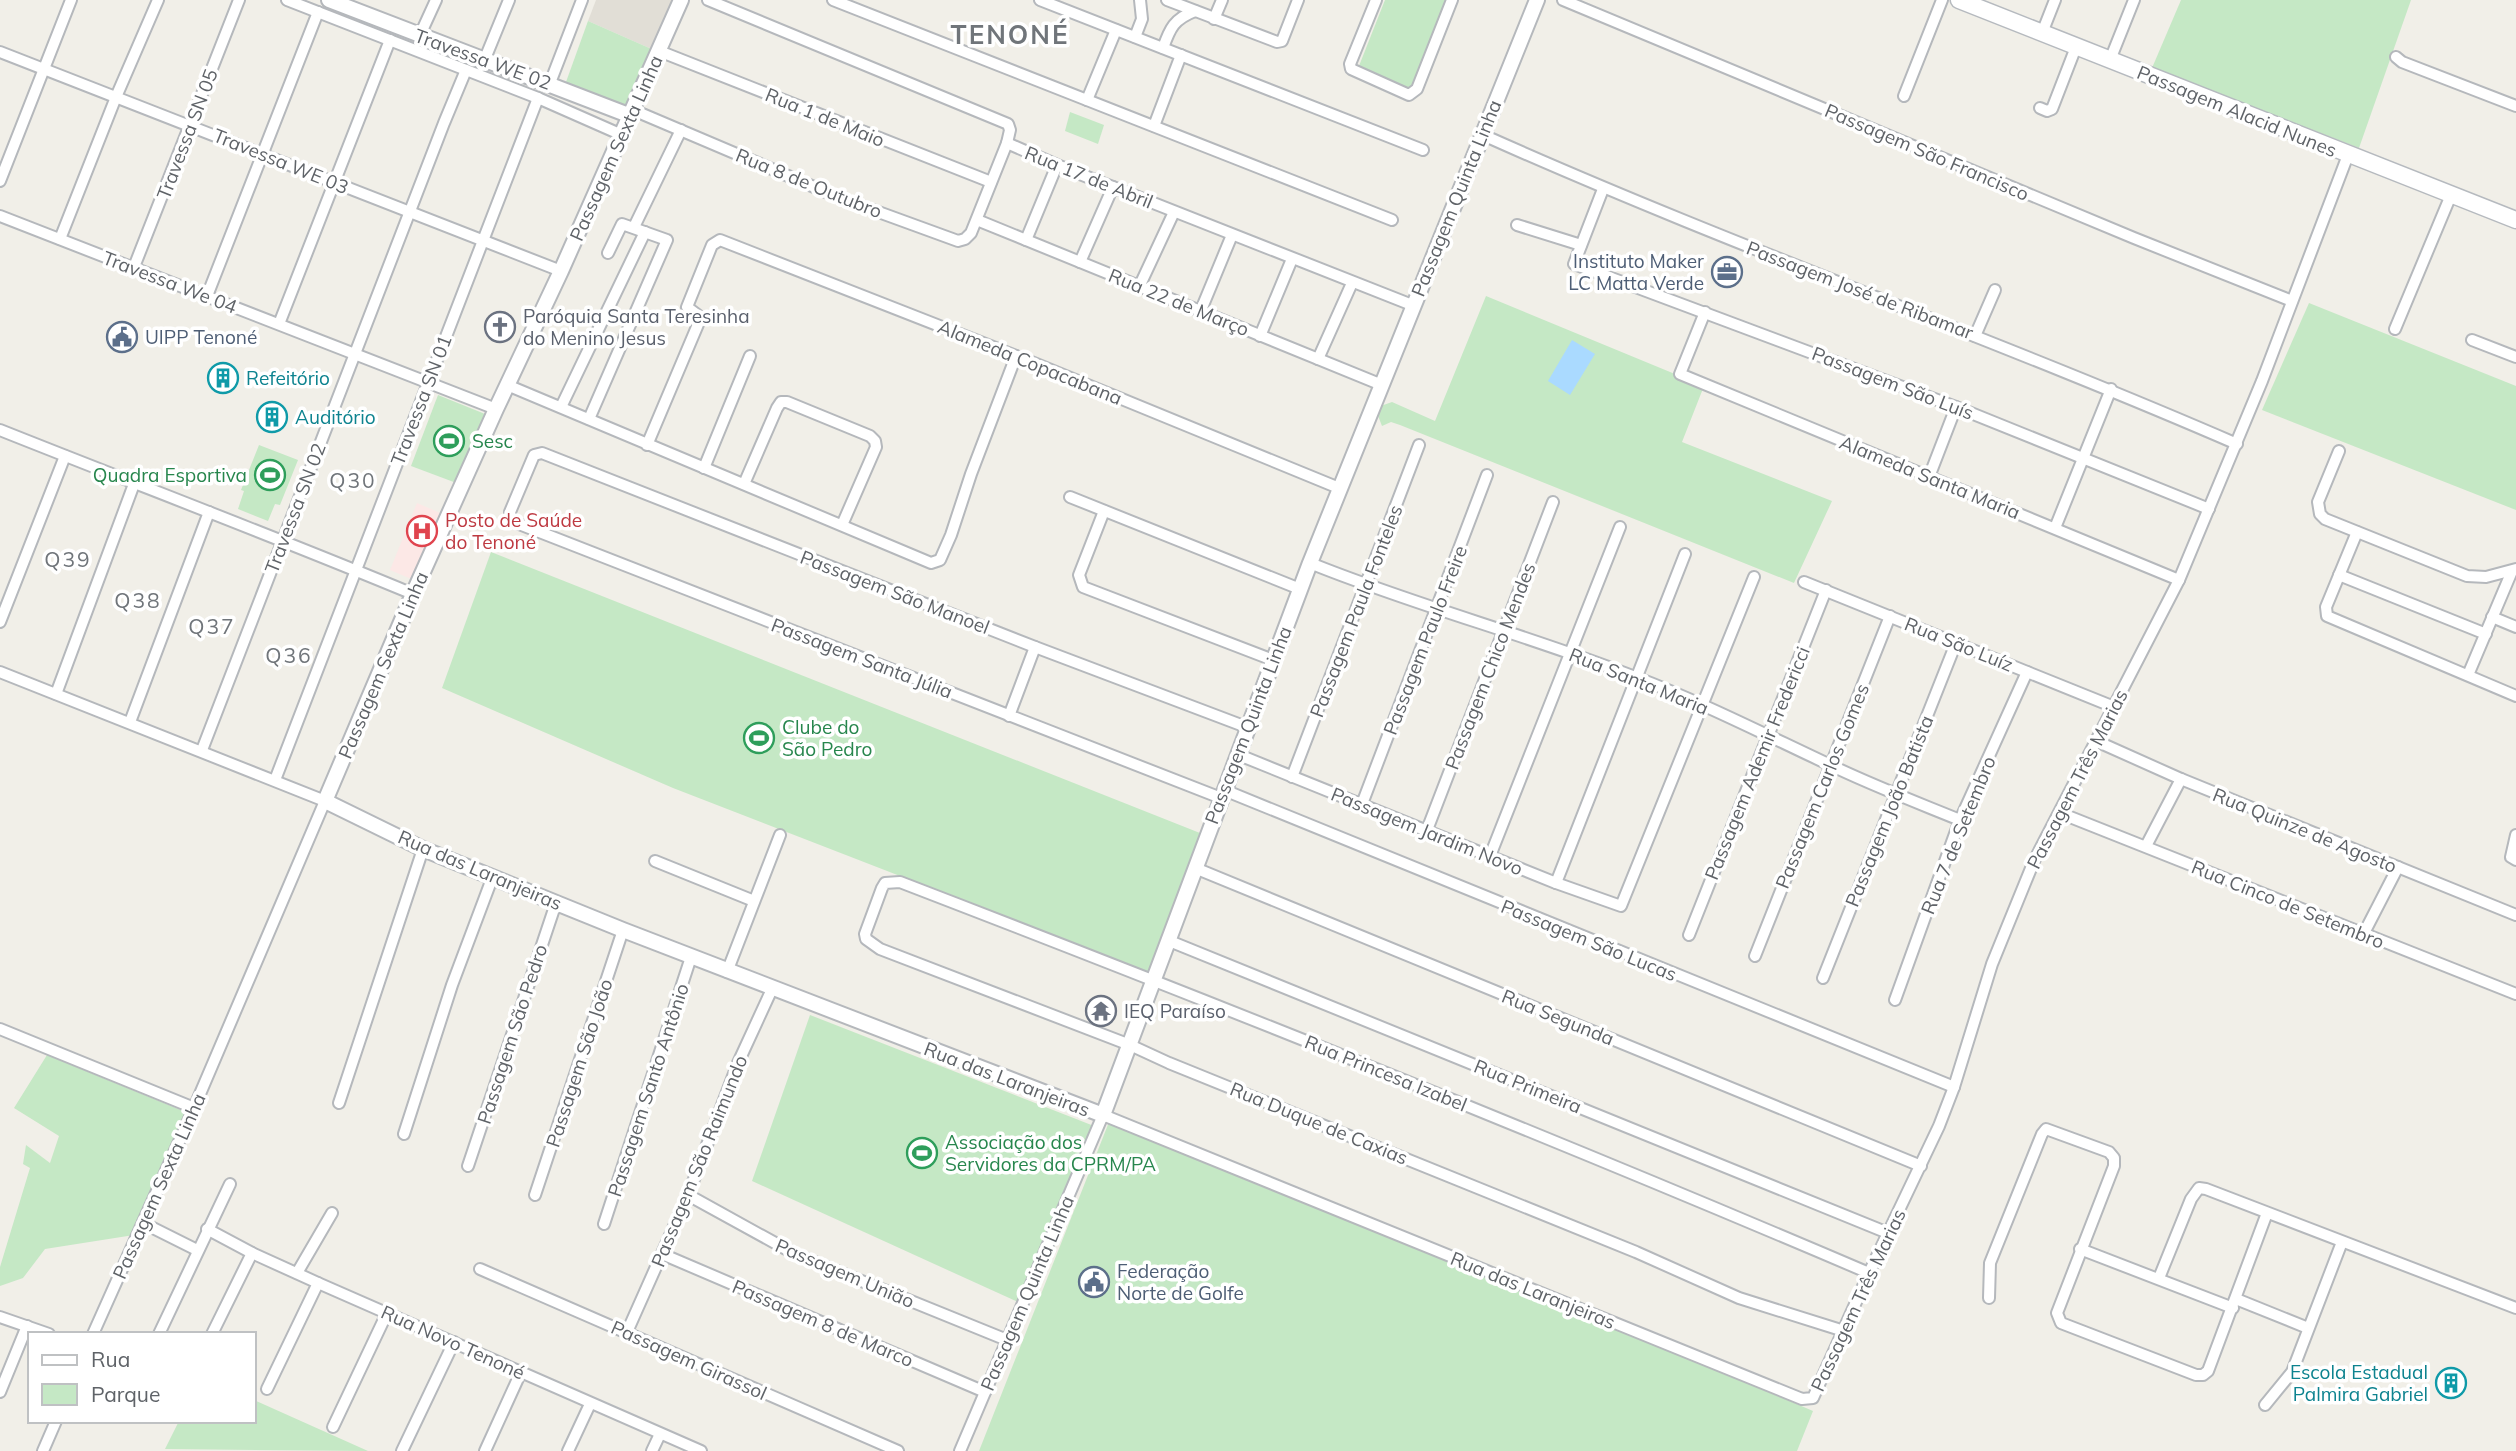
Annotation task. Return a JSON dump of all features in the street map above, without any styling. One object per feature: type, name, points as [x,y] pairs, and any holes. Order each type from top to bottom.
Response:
[{"type":"main road","name":"Passagem Alacid Nunes","points":[[1959,0],[1980,4],[2076,47],[2516,220]]},
{"type":"street","points":[[0,181],[71,0]]},
{"type":"street","points":[[60,239],[158,0]]},
{"type":"street","name":"Travessa SN 05","points":[[134,267],[239,0]]},
{"type":"street","name":"Travessa WE 02","points":[[287,0],[318,12],[332,6],[363,6],[420,35],[632,113]]},
{"type":"street","points":[[420,35],[436,0]]},
{"type":"street","points":[[478,75],[509,0]]},
{"type":"street","points":[[550,83],[582,0]]},
{"type":"street","name":"Passagem Sexta Linha","points":[[94,1332],[194,1108],[414,594],[681,0]]},
{"type":"street","name":"Rua 17 de Abril","points":[[708,0],[1000,119],[1009,124],[1007,143],[1057,165],[1412,305]]},
{"type":"street","points":[[833,0],[1392,220]]},
{"type":"street","points":[[1040,0],[1423,150]]},
{"type":"street","points":[[1135,37],[1142,19],[1140,0]]},
{"type":"street","points":[[1167,0],[1277,42],[1282,41],[1298,0]]},
{"type":"street","points":[[1214,19],[1222,0]]},
{"type":"street","points":[[1376,0],[1350,64],[1353,71],[1409,95],[1417,89],[1452,0]]},
{"type":"street","name":"Passagem Quinta Linha","points":[[960,1451],[1103,1115],[1339,488],[1374,408],[1412,305],[1538,0]]},
{"type":"street","name":"Passagem São Francisco","points":[[1563,0],[2134,238],[2292,300]]},
{"type":"street","points":[[1904,96],[1942,0]]},
{"type":"street","points":[[2042,33],[2055,0]]},
{"type":"street","points":[[2110,60],[2134,0]]},
{"type":"street","name":"Travessa WE 02","points":[[332,6],[390,40],[538,98],[622,135]]},
{"type":"street","points":[[1163,48],[1169,31],[1181,16],[1195,11]]},
{"type":"street","points":[[207,296],[318,12]]},
{"type":"street","points":[[1087,100],[1115,30]]},
{"type":"street","points":[[279,324],[336,184],[390,40]]},
{"type":"street","points":[[2040,107],[2047,111],[2052,109],[2076,47]]},
{"type":"street","name":"Rua 1 de Maio","points":[[659,51],[991,182]]},
{"type":"street","name":"Travessa WE 03","points":[[0,52],[561,271]]},
{"type":"street","points":[[1154,126],[1181,55]]},
{"type":"street","points":[[2396,57],[2402,62],[2516,106]]},
{"type":"street","name":"Travessa SN 02","points":[[202,750],[409,211],[466,70]]},
{"type":"street","name":"Travessa SN 01","points":[[275,780],[538,98]]},
{"type":"street","name":"Rua 8 de Outubro","points":[[632,113],[681,130],[840,198],[958,241],[971,233],[977,220]]},
{"type":"street","points":[[561,407],[681,130]]},
{"type":"street","name":"Passagem José de Ribamar","points":[[1483,135],[1603,188],[2111,389],[2237,444]]},
{"type":"street","points":[[977,220],[1007,143]]},
{"type":"street","name":"Passagem Três Marias","points":[[1807,1400],[1813,1398],[1921,1166],[1954,1087],[1992,964],[2034,861],[2179,580],[2237,444],[2348,155]]},
{"type":"street","points":[[1026,240],[1057,165]]},
{"type":"street","points":[[1080,262],[1114,187]]},
{"type":"street","points":[[1517,225],[1581,245],[1603,188]]},
{"type":"street","points":[[2395,329],[2451,195]]},
{"type":"street","points":[[1140,285],[1174,212]]},
{"type":"street","name":"Travessa We 04","points":[[0,216],[496,409]]},
{"type":"street","name":"Rua 22 de Março","points":[[977,220],[1382,385]]},
{"type":"street","points":[[589,419],[666,243],[664,238],[625,223],[620,225],[608,253]]},
{"type":"street","points":[[1201,310],[1232,234]]},
{"type":"street","name":"Alameda Copacabana","points":[[647,445],[699,322],[699,316],[687,307],[712,245],[720,240],[1016,356],[1339,488]]},
{"type":"street","name":"Passagem São Luís","points":[[1581,245],[1574,264],[1956,407],[2209,509]]},
{"type":"street","points":[[1259,335],[1292,259]]},
{"type":"street","points":[[1318,359],[1353,283]]},
{"type":"street","points":[[1975,336],[1995,290]]},
{"type":"street","name":"Alameda Santa Maria","points":[[1705,312],[1680,374],[2179,580]]},
{"type":"street","points":[[2472,340],[2516,357]]},
{"type":"street","points":[[704,468],[750,356]]},
{"type":"street","points":[[507,385],[931,563],[940,559],[1016,356]]},
{"type":"street","points":[[2055,528],[2111,389]]},
{"type":"street","points":[[744,484],[781,402],[787,402],[870,436],[876,447],[842,525]]},
{"type":"street","points":[[1929,477],[1956,407]]},
{"type":"street","points":[[0,430],[414,594]]},
{"type":"street","name":"Passagem Paula Fonteles","points":[[1292,777],[1419,445]]},
{"type":"street","points":[[2339,451],[2318,502],[2317,509],[2325,519],[2468,576],[2486,578],[2514,570]]},
{"type":"street","name":"Passagem São Manoel","points":[[510,512],[532,458],[542,453],[1249,728]]},
{"type":"street","points":[[0,622],[65,456]]},
{"type":"street","name":"Passagem Paulo Freire","points":[[1362,804],[1487,475]]},
{"type":"street","points":[[56,694],[134,484]]},
{"type":"street","points":[[1070,497],[1300,589]]},
{"type":"street","name":"Passagem Chico Mendes","points":[[1427,830],[1553,502]]},
{"type":"street","points":[[1104,511],[1079,575],[1083,587],[1273,660]]},
{"type":"street","points":[[130,722],[209,512]]},
{"type":"street","name":"Passagem Santa Júlia","points":[[510,512],[514,522],[1009,716],[1223,794]]},
{"type":"street","points":[[1490,856],[1620,527]]},
{"type":"street","points":[[2357,532],[2326,607],[2327,616],[2516,695]]},
{"type":"street","points":[[1556,883],[1685,554]]},
{"type":"street","name":"Rua Santa Maria","points":[[1310,563],[1366,586],[1571,653],[1637,678],[1768,734],[1829,765],[1960,820]]},
{"type":"street","points":[[2468,676],[2514,570]]},
{"type":"street","points":[[2339,575],[2486,634]]},
{"type":"street","points":[[1702,706],[1754,577]]},
{"type":"street","name":"Rua São Luíz","points":[[1804,582],[2114,707]]},
{"type":"street","name":"Passagem Ademir Fredericci","points":[[1689,935],[1826,590]]},
{"type":"street","name":"Passagem Carlos Gomes","points":[[1755,956],[1890,616]]},
{"type":"street","points":[[2492,617],[2516,627]]},
{"type":"street","name":"Passagem João Batista","points":[[1823,978],[1956,643]]},
{"type":"street","points":[[1009,716],[1035,647]]},
{"type":"street","points":[[0,672],[325,801]]},
{"type":"street","name":"Rua 7 de Setembro","points":[[1895,1000],[1960,820],[2026,672]]},
{"type":"street","name":"Passagem Jardim Novo","points":[[1238,755],[1616,906],[1624,903],[1702,706]]},
{"type":"street","name":"Rua Quinze de Agosto","points":[[2096,741],[2182,779],[2516,915]]},
{"type":"street","points":[[2146,846],[2182,779]]},
{"type":"street","name":"Passagem São Lucas","points":[[1223,794],[1954,1087]]},
{"type":"street","name":"Rua das Laranjeiras","points":[[325,801],[423,849],[556,903],[727,972],[1103,1115],[1807,1400]]},
{"type":"street","name":"Rua Cinco de Setembro","points":[[2060,813],[2516,994]]},
{"type":"street","points":[[727,972],[779,835]]},
{"type":"street","points":[[2516,835],[2511,852],[2511,857],[2516,860]]},
{"type":"street","points":[[339,1103],[423,849]]},
{"type":"street","points":[[655,861],[754,901]]},
{"type":"street","points":[[2363,934],[2398,867]]},
{"type":"street","name":"Rua Segunda","points":[[1195,868],[1921,1166]]},
{"type":"street","points":[[404,1134],[452,985],[494,876]]},
{"type":"street","name":"Rua Duque de Caxias","points":[[900,882],[891,881],[881,888],[865,934],[871,944],[1130,1045],[1636,1252],[1739,1298],[1844,1331]]},
{"type":"street","name":"Rua Princesa Izabel","points":[[900,882],[1153,979],[1602,1159],[1869,1273]]},
{"type":"street","name":"Passagem São Pedro","points":[[468,1166],[556,903]]},
{"type":"street","name":"Passagem São João","points":[[536,1195],[623,930]]},
{"type":"street","name":"Rua Primeira","points":[[1167,940],[1888,1233]]},
{"type":"street","name":"Passagem Santo Antônio","points":[[604,1224],[691,957]]},
{"type":"street","name":"Passagem São Raimundo","points":[[627,1332],[688,1195],[738,1063],[772,989]]},
{"type":"street","points":[[0,1028],[194,1108]]},
{"type":"street","points":[[1989,1298],[1990,1263],[2046,1129],[2109,1152],[2114,1158],[2114,1166],[2057,1313],[2061,1323],[2196,1375],[2203,1375],[2208,1371],[2267,1213]]},
{"type":"street","points":[[160,1332],[230,1184]]},
{"type":"street","points":[[2159,1278],[2191,1199],[2199,1188],[2516,1308]]},
{"type":"street","name":"Passagem União","points":[[688,1195],[794,1254],[1007,1340]]},
{"type":"street","points":[[297,1273],[332,1213]]},
{"type":"street","points":[[143,1223],[197,1250]]},
{"type":"street","name":"Rua Novo Tenoné","points":[[207,1229],[318,1283],[701,1451]]},
{"type":"street","points":[[2265,1405],[2291,1372],[2342,1242]]},
{"type":"street","points":[[2080,1249],[2308,1328]]},
{"type":"street","points":[[213,1332],[252,1253]]},
{"type":"street","name":"Passagem 8 de Marco","points":[[662,1254],[985,1392]]},
{"type":"street","name":"Passagem Girassol","points":[[480,1269],[898,1451]]},
{"type":"street","points":[[267,1389],[318,1283]]},
{"type":"street","points":[[333,1427],[387,1313]]},
{"type":"street","points":[[0,1317],[44,1332]]},
{"type":"street","points":[[0,1392],[27,1326]]},
{"type":"street","points":[[402,1451],[454,1342]]},
{"type":"street","points":[[485,1451],[521,1372]]},
{"type":"street","points":[[568,1451],[590,1404]]},
{"type":"street","points":[[43,1451],[55,1423]]},
{"type":"street","points":[[652,1451],[660,1434]]},
{"type":"shaded area","points":[[596,0],[679,0],[656,51],[588,21]]},
{"type":"shaded area","name":"Posto de Saúde do Tenoné","points":[[417,503],[445,515],[416,581],[390,570]]},
{"type":"green space","points":[[1385,0],[1448,0],[1411,92],[1357,71]]},
{"type":"green space","points":[[2181,0],[2411,0],[2359,148],[2152,68]]},
{"type":"green space","points":[[588,21],[656,51],[633,109],[566,82]]},
{"type":"green space","points":[[1070,112],[1104,125],[1098,144],[1065,131]]},
{"type":"green space","points":[[1486,296],[1704,386],[1682,442],[1832,501],[1794,583],[1400,425],[1391,422],[1382,426],[1375,408],[1392,402],[1435,421]]},
{"type":"green space","points":[[2309,303],[2516,386],[2516,510],[2262,410]]},
{"type":"green space","name":"Sesc","points":[[438,395],[490,416],[459,484],[411,466]]},
{"type":"green space","name":"Quadra Esportiva","points":[[259,445],[298,460],[280,505],[275,504],[268,521],[238,509],[244,491],[241,490]]},
{"type":"green space","name":"Clube do São Pedro","points":[[491,552],[1205,835],[1148,972],[673,788],[442,688]]},
{"type":"green space","name":"Associação dos Servidores da CPRM/PA","points":[[810,1015],[1094,1126],[1020,1303],[752,1181]]},
{"type":"green space","points":[[47,1055],[188,1113],[134,1235],[45,1249],[23,1278],[0,1286],[0,1267],[30,1168],[23,1164],[26,1145],[50,1163],[59,1136],[14,1108]]},
{"type":"green space","points":[[1111,1117],[1813,1411],[1797,1451],[979,1451]]},
{"type":"green space","points":[[256,1401],[368,1451],[165,1449],[178,1423],[256,1423]]},
{"type":"water","points":[[1572,340],[1595,354],[1570,395],[1548,381]]},
{"type":"place","name":"Instituto Maker LC Matta Verde","points":[[1727,272]]},
{"type":"place","name":"Paróquia Santa Teresinha do Menino Jesus","points":[[500,327]]},
{"type":"place","name":"UIPP Tenoné","points":[[122,337]]},
{"type":"place","name":"Refeitório","points":[[223,378]]},
{"type":"place","name":"Auditório","points":[[272,417]]},
{"type":"place","name":"Sesc","points":[[449,441]]},
{"type":"place","name":"Quadra Esportiva","points":[[270,475]]},
{"type":"place","name":"Posto de Saúde do Tenoné","points":[[422,531]]},
{"type":"place","name":"Clube do São Pedro","points":[[759,738]]},
{"type":"place","name":"IEQ Paraíso","points":[[1101,1011]]},
{"type":"place","name":"Associação dos Servidores da CPRM/PA","points":[[922,1153]]},
{"type":"place","name":"Federação Norte de Golfe","points":[[1094,1282]]},
{"type":"place","name":"Escola Estadual Palmira Gabriel","points":[[2451,1383]]},
{"type":"district","name":"TENONÉ","points":[[1010,34]]},
{"type":"district","name":"Q30","points":[[353,480]]},
{"type":"district","name":"Q39","points":[[68,559]]},
{"type":"district","name":"Q38","points":[[138,600]]},
{"type":"district","name":"Q37","points":[[212,626]]},
{"type":"district","name":"Q36","points":[[289,655]]}]
